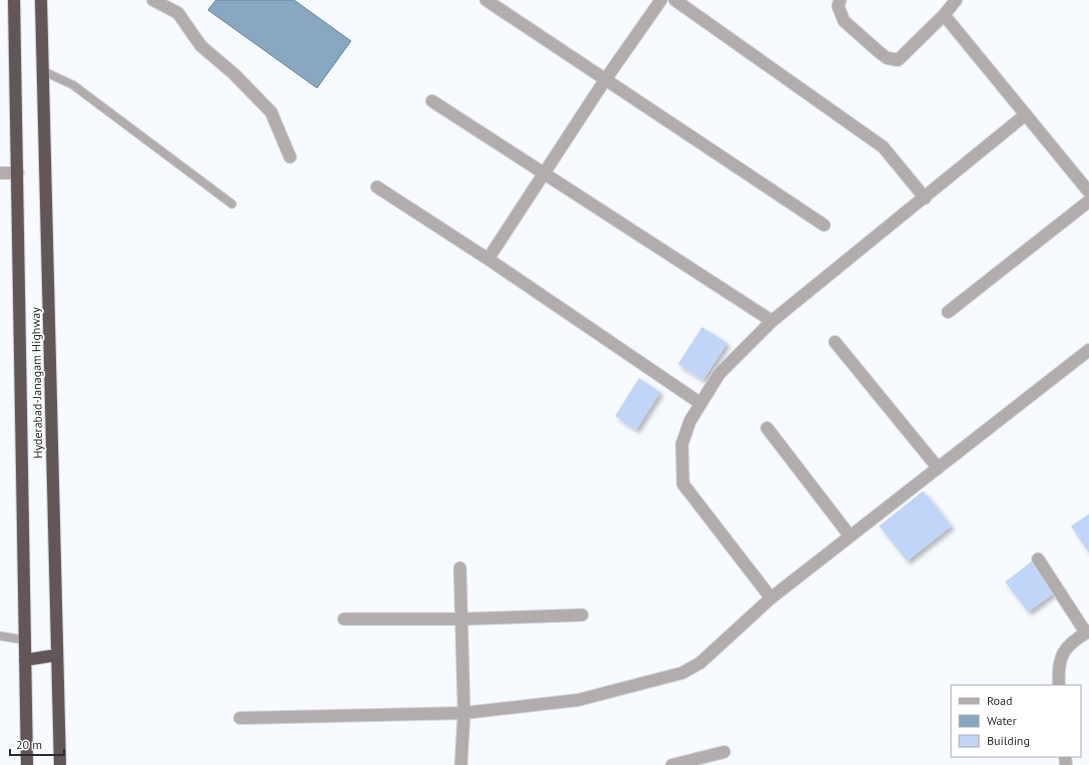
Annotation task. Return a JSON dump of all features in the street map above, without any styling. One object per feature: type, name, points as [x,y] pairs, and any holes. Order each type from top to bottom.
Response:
[{"type":"highway","name":"Hyderabad-Janagam Highway","points":[[14,0],[18,173],[26,765]]},
{"type":"highway","name":"Hyderabad-Janagam Highway","points":[[41,0],[60,765]]},
{"type":"highway","points":[[25,660],[57,656]]},
{"type":"street","points":[[153,0],[178,13],[201,46],[234,74],[271,112],[290,157]]},
{"type":"street","points":[[486,0],[824,225]]},
{"type":"street","points":[[488,259],[605,80],[661,0]]},
{"type":"street","points":[[675,0],[883,147],[925,198]]},
{"type":"street","points":[[840,0],[838,6],[844,21],[887,58],[898,60],[944,15],[956,0]]},
{"type":"street","points":[[944,15],[1089,192]]},
{"type":"street","points":[[432,101],[772,322]]},
{"type":"street","points":[[771,598],[683,484],[682,444],[690,421],[700,403],[720,374],[772,322],[1025,115]]},
{"type":"street","points":[[0,173],[18,173]]},
{"type":"street","points":[[377,187],[488,259],[700,403]]},
{"type":"street","points":[[948,312],[1089,202]]},
{"type":"street","points":[[835,342],[938,468]]},
{"type":"street","points":[[240,718],[464,713],[578,700],[682,673],[700,663],[771,598],[1089,350]]},
{"type":"street","points":[[767,428],[850,536]]},
{"type":"street","points":[[1038,559],[1087,632],[1067,645],[1061,657],[1058,673],[1059,685]]},
{"type":"street","points":[[460,568],[464,713],[461,765]]},
{"type":"street","points":[[344,618],[461,619],[582,615]]},
{"type":"street","points":[[672,765],[724,752]]},
{"type":"lane","points":[[43,71],[73,85],[232,204]]},
{"type":"lane","points":[[0,636],[25,640]]},
{"type":"water","points":[[216,0],[294,0],[351,41],[317,88],[208,10]]},
{"type":"building","points":[[702,327],[727,343],[703,380],[678,364]]},
{"type":"building","points":[[639,378],[660,392],[636,430],[615,416]]},
{"type":"building","points":[[923,491],[951,526],[907,561],[879,526]]},
{"type":"building","points":[[1089,514],[1089,553],[1071,526]]},
{"type":"building","points":[[1032,561],[1055,592],[1028,612],[1005,582]]}]
